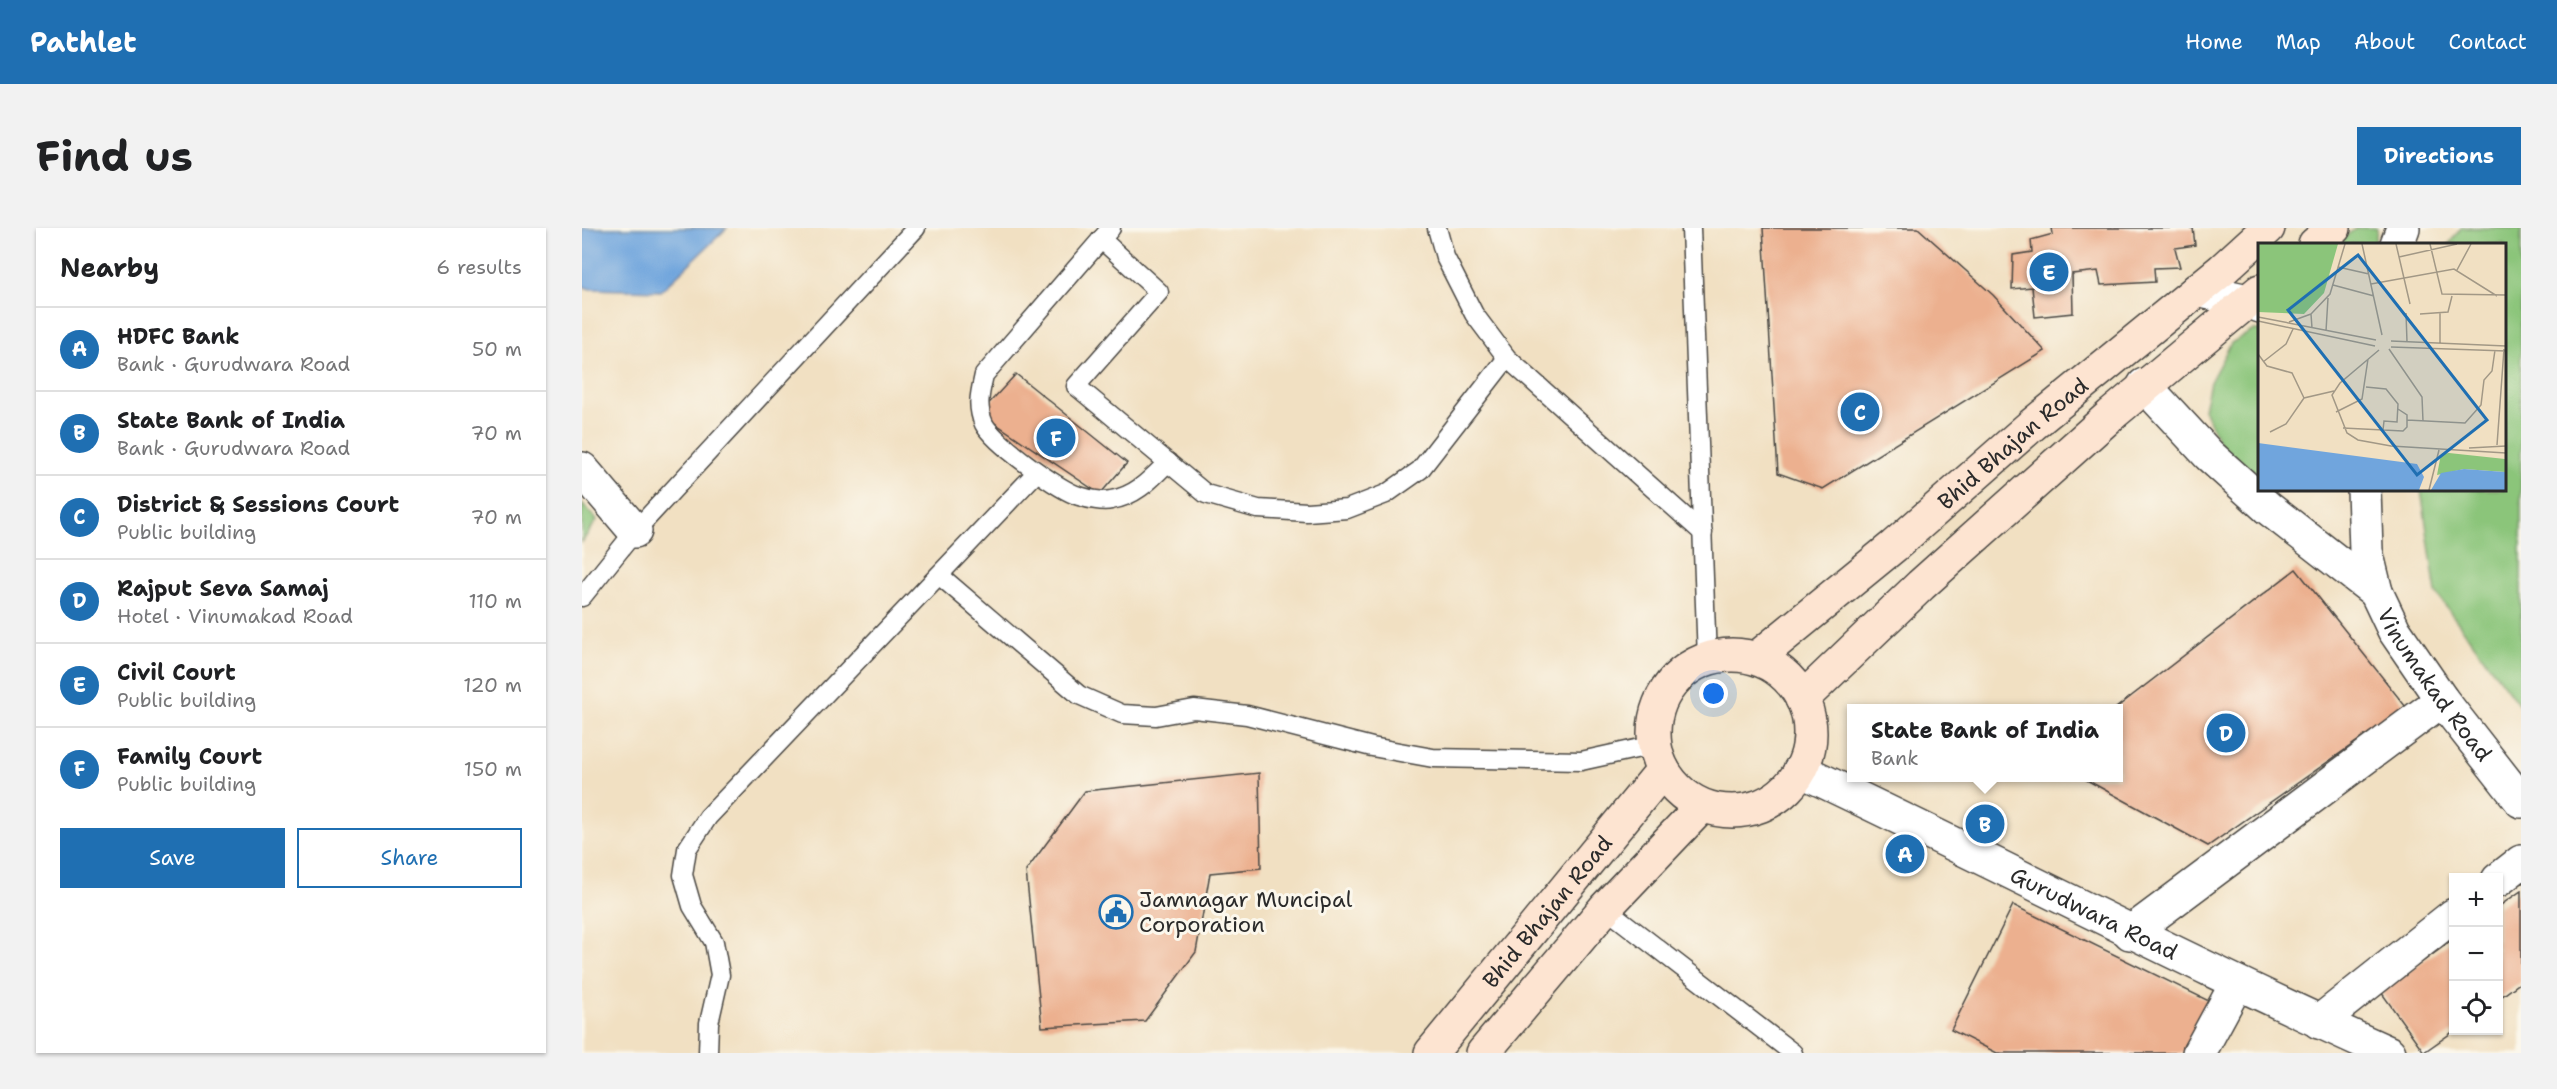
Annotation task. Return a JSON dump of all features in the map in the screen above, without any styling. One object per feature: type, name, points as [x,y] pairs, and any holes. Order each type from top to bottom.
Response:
[{"type":"main road","name":"Bhid Bhajan Road","points":[[1757,658],[1894,546],[2032,425],[2197,290],[2268,228]]},
{"type":"main road","points":[[2316,243],[2334,228]]},
{"type":"main road","name":"Bhid Bhajan Road","points":[[1802,699],[1921,585],[2144,385],[2256,300]]},
{"type":"main road","points":[[1733,654],[1757,658],[1779,670],[1796,687],[1807,709],[1810,733],[1806,758],[1795,780],[1777,797],[1755,808],[1728,812],[1702,806],[1679,791],[1658,758],[1655,718],[1665,693],[1683,672],[1707,659],[1733,654]]},
{"type":"main road","name":"Bhid Bhajan Road","points":[[1431,1053],[1658,758]]},
{"type":"main road","name":"Bhid Bhajan Road","points":[[1483,1053],[1605,908],[1702,806]]},
{"type":"street","points":[[2397,243],[2403,228]]},
{"type":"street","points":[[2197,290],[2256,300]]},
{"type":"street","name":"Vinumakad Road","points":[[2144,385],[2209,455],[2234,478],[2294,529],[2376,592]]},
{"type":"street","points":[[582,469],[635,531]]},
{"type":"street","name":"Vinumakad Road","points":[[2364,490],[2366,551],[2376,592],[2394,630],[2442,700],[2521,801]]},
{"type":"street","points":[[2130,933],[2442,700]]},
{"type":"street","name":"Gurudwara Road","points":[[1800,770],[1994,863],[2130,933],[2389,1053]]},
{"type":"street","points":[[2503,876],[2521,862]]},
{"type":"street","points":[[2319,1022],[2449,919]]},
{"type":"street","points":[[2199,1053],[2237,983]]},
{"type":"lane","points":[[582,597],[635,531],[916,228]]},
{"type":"lane","points":[[1437,228],[1445,257],[1474,314],[1507,358],[1703,533]]},
{"type":"lane","points":[[1691,228],[1707,659]]},
{"type":"lane","points":[[1168,462],[1142,488],[1110,501],[1078,496],[1038,472],[986,427],[978,405],[984,375],[1106,233],[1159,292],[1076,386],[1168,462],[1206,494],[1258,509],[1307,512],[1347,509],[1386,494],[1420,470],[1507,358]]},
{"type":"lane","points":[[708,1053],[709,1023],[720,975],[714,942],[692,906],[683,875],[687,849],[708,816],[1038,472]]},
{"type":"lane","points":[[582,612],[635,531]]},
{"type":"lane","points":[[939,575],[1079,695],[1122,714],[1155,716],[1194,709],[1247,715],[1372,747],[1433,758],[1581,761],[1658,758]]},
{"type":"lane","points":[[1605,908],[1793,1053]]},
{"type":"green space","points":[[2356,228],[2377,228],[2375,243],[2337,243]]},
{"type":"green space","points":[[2461,228],[2521,228],[2521,708],[2436,593],[2421,490],[2506,490],[2506,243],[2450,243]]},
{"type":"green space","points":[[2258,330],[2258,474],[2230,458],[2218,441],[2204,409],[2210,382],[2231,343]]},
{"type":"green space","points":[[582,504],[597,520],[582,542]]},
{"type":"water","points":[[582,228],[727,228],[661,291],[590,289],[582,286]]},
{"type":"building","points":[[1763,228],[1918,228],[1993,295],[2045,351],[1823,489],[1778,473]]},
{"type":"building","points":[[2052,228],[2193,228],[2195,245],[2175,248],[2180,267],[2154,268],[2155,282],[2101,285],[2098,271],[2072,274],[2073,313],[2035,317],[2032,287],[2012,289],[2013,255],[2032,252],[2031,240],[2053,234]]},
{"type":"building","points":[[1016,374],[1127,463],[1100,494],[980,413]]},
{"type":"building","points":[[2296,569],[2406,707],[2208,846],[2090,782],[2123,782],[2123,704],[2121,704]]},
{"type":"building","name":"Jamnagar Muncipal Corporation","points":[[1259,773],[1261,868],[1210,873],[1196,952],[1145,1021],[1042,1027],[1026,871],[1085,791]]},
{"type":"building","points":[[2521,891],[2521,982],[2503,995],[2503,927],[2503,904]]},
{"type":"building","points":[[2013,905],[2211,1002],[2186,1053],[1997,1053],[1951,1030]]},
{"type":"building","points":[[2449,943],[2449,1034],[2424,1052],[2381,992]]},
{"type":"place","name":"Civil Court","points":[[2049,272]]},
{"type":"place","name":"District & Sessions Court","points":[[1860,412]]},
{"type":"place","name":"Family Court","points":[[1056,438]]},
{"type":"place","name":"Rajput Seva Samaj","points":[[2226,733]]},
{"type":"place","name":"State Bank of India","points":[[1985,824]]},
{"type":"place","name":"HDFC Bank","points":[[1905,854]]},
{"type":"place","name":"Jamnagar Muncipal Corporation","points":[[1116,912]]}]
